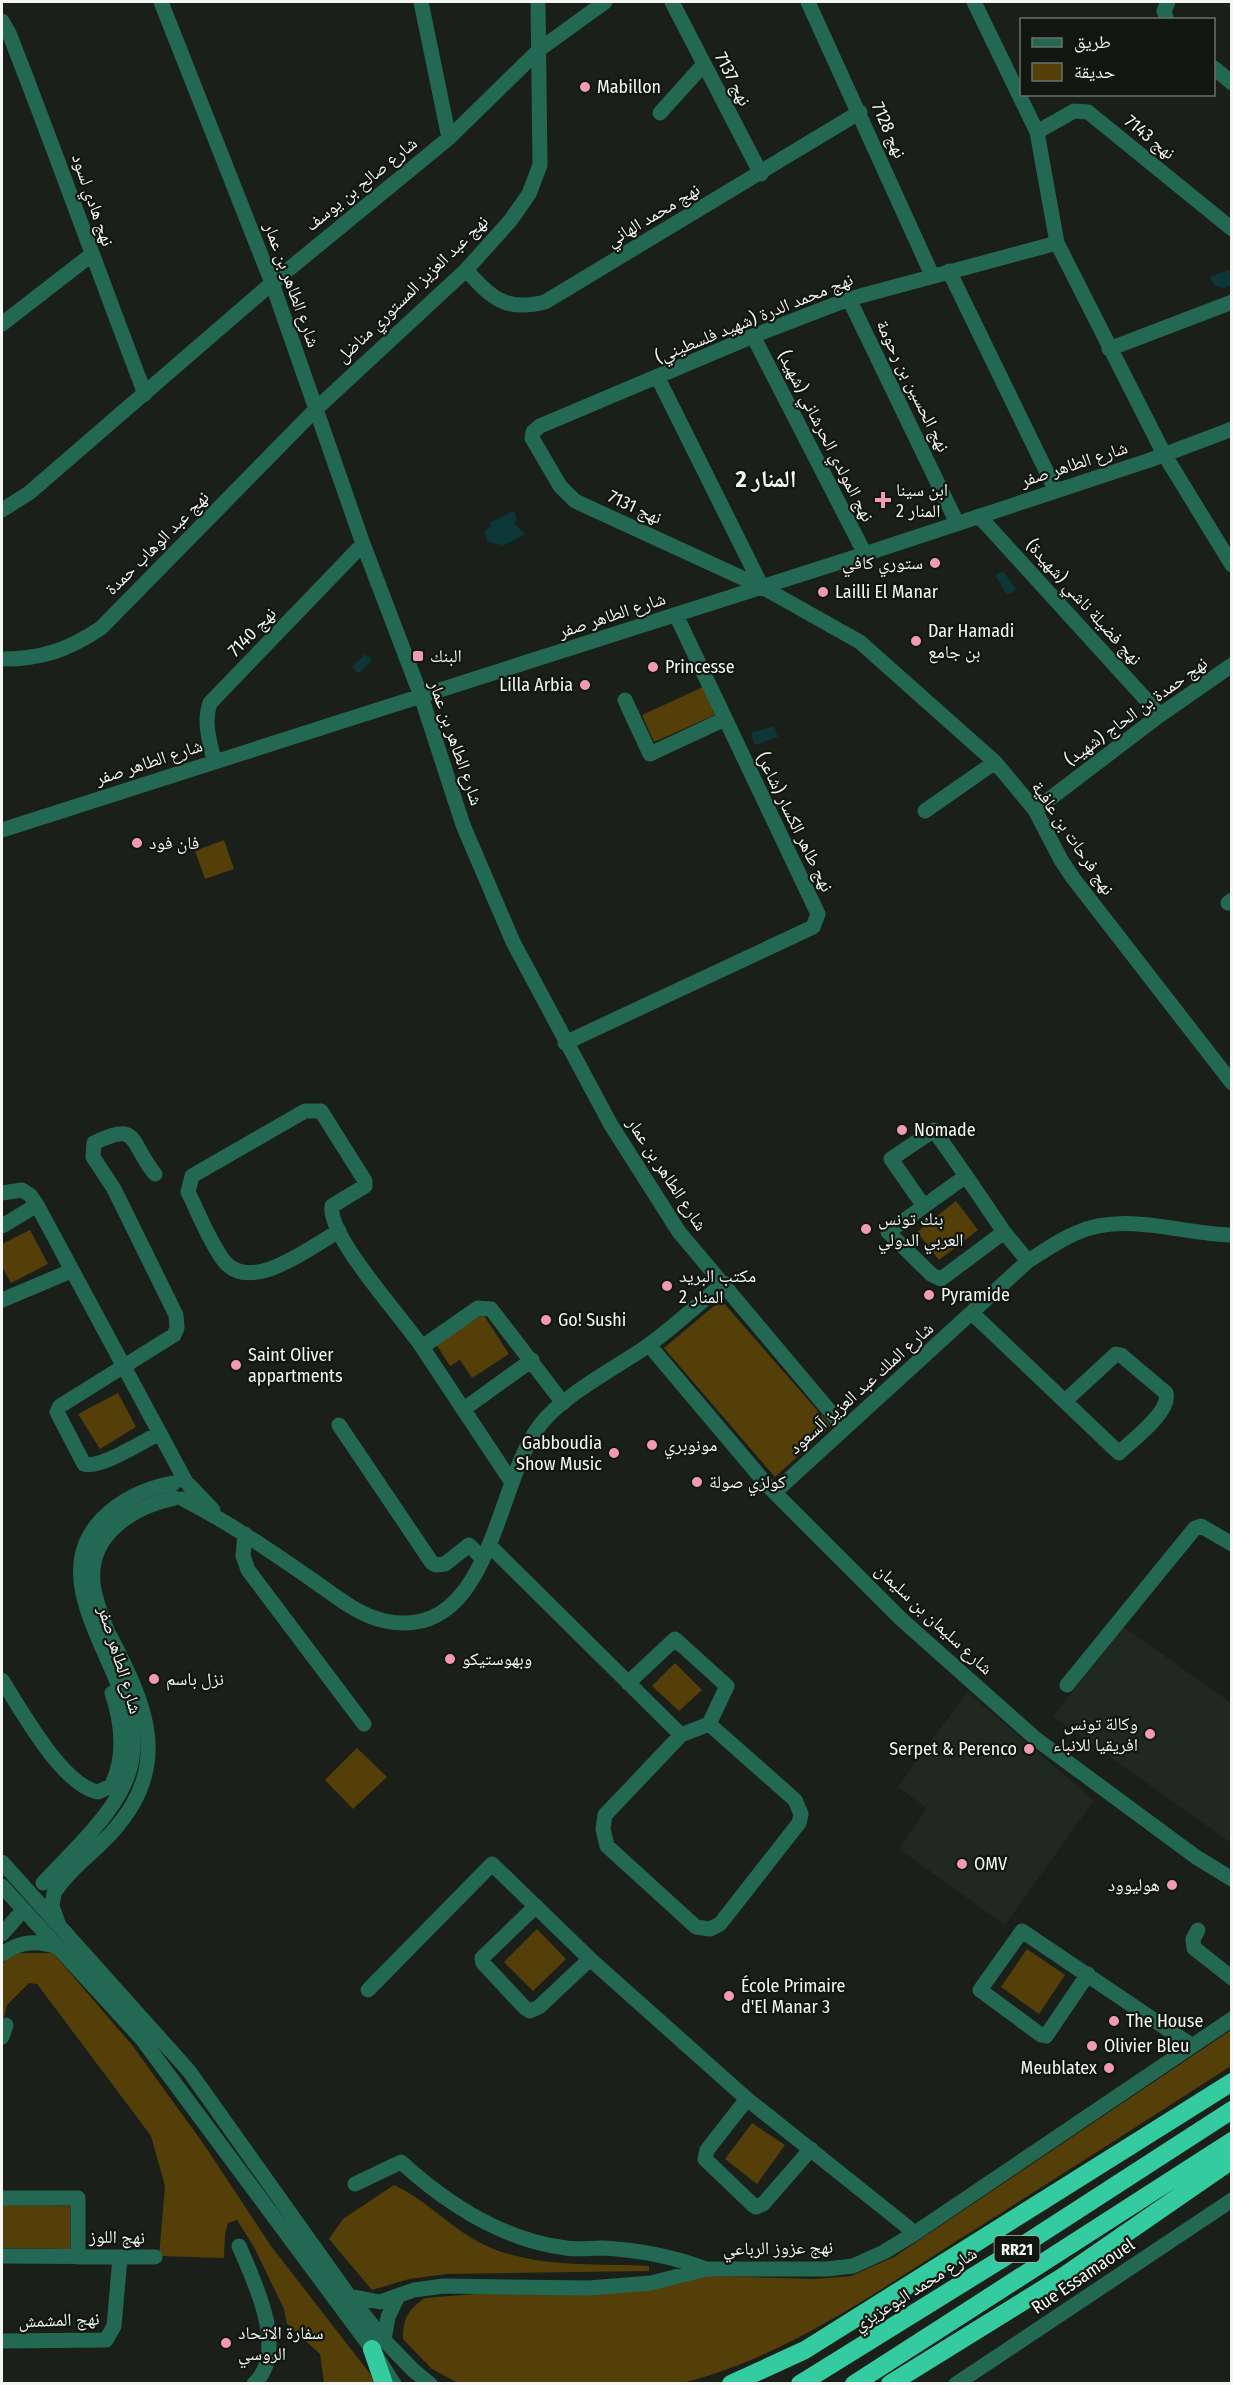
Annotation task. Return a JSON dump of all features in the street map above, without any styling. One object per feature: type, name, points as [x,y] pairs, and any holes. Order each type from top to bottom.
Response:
[{"type":"highway","points":[[731,2384],[805,2350],[1232,2082]]},
{"type":"highway","name":"شارع محمد البوعزيزي","points":[[800,2384],[1028,2243],[1232,2110]]},
{"type":"highway","name":"RR21","points":[[854,2384],[1232,2141]]},
{"type":"highway","points":[[890,2384],[1064,2276],[1232,2160]]},
{"type":"highway","points":[[378,2345],[384,2384]]},
{"type":"street","name":"شارع الطاهر بن عمار","points":[[161,2],[272,283],[363,544],[421,696],[463,825],[513,942],[565,1043],[643,1179],[679,1232],[844,1428]]},
{"type":"street","points":[[421,2],[449,138]]},
{"type":"street","name":"نهج عبد العزيز المستوري مناضل","points":[[316,409],[466,270],[529,194],[540,165],[538,2]]},
{"type":"street","name":"شارع صالح بن يوسف","points":[[2,510],[29,493],[272,283],[449,138],[540,49],[605,2]]},
{"type":"street","name":"نهج 7137","points":[[672,2],[760,174]]},
{"type":"street","name":"نهج 7128","points":[[808,2],[860,112],[932,275]]},
{"type":"street","points":[[974,2],[1037,132],[1057,243],[1164,454],[1232,565]]},
{"type":"street","name":"نهج هادي لسود","points":[[2,21],[9,33],[50,137],[91,255],[145,394]]},
{"type":"street","points":[[660,113],[704,64]]},
{"type":"street","points":[[1215,69],[1232,83]]},
{"type":"street","name":"نهج 7143","points":[[1037,132],[1074,111],[1088,112],[1232,229]]},
{"type":"street","name":"نهج محمد الهاني","points":[[466,270],[487,292],[506,304],[524,307],[545,302],[860,112]]},
{"type":"street","name":"نهج محمد الدرة (شهيد فلسطيني)","points":[[540,426],[753,336],[849,299],[1057,243]]},
{"type":"street","points":[[2,324],[91,255]]},
{"type":"street","points":[[949,271],[1055,489]]},
{"type":"street","name":"نهج الحسين بن رحومة","points":[[849,299],[957,523]]},
{"type":"street","points":[[1109,349],[1232,302]]},
{"type":"street","name":"نهج المولدي الحرشاني (شهيد)","points":[[753,336],[865,554]]},
{"type":"street","points":[[657,378],[762,587]]},
{"type":"street","name":"نهج عبد الوهاب حمدة","points":[[2,659],[34,659],[76,644],[101,628],[316,409]]},
{"type":"street","name":"نهج 7131","points":[[540,426],[533,432],[535,443],[560,486],[575,501],[762,587]]},
{"type":"street","name":"شارع الطاهر صفر","points":[[2,830],[865,554],[1232,429]]},
{"type":"street","name":"نهج فضيلة ناشي (شهيدة)","points":[[979,516],[1160,715]]},
{"type":"street","name":"نهج 7140","points":[[214,761],[206,727],[206,714],[210,703],[363,544]]},
{"type":"street","name":"نهج فرحات بن عافية","points":[[762,587],[860,642],[995,762],[1035,810],[1073,878],[1232,1083]]},
{"type":"street","name":"نهج طاهر الكسار (شاعر)","points":[[565,1043],[813,927],[818,921],[818,914],[676,615]]},
{"type":"street","name":"نهج حمدة بن الحاج (شهيد)","points":[[1035,810],[1160,715],[1232,665]]},
{"type":"street","points":[[625,700],[650,754],[725,719]]},
{"type":"street","points":[[925,811],[995,762]]},
{"type":"street","points":[[339,1231],[266,1272],[250,1274],[238,1272],[225,1262],[188,1192],[188,1186],[192,1176],[305,1112],[321,1111],[365,1181],[365,1186],[332,1206],[332,1216],[339,1231],[363,1269],[422,1347],[464,1408],[511,1481]]},
{"type":"street","points":[[923,1205],[891,1159],[934,1130],[1004,1232],[1028,1261]]},
{"type":"street","points":[[155,1174],[130,1136],[123,1132],[116,1132],[94,1143],[93,1157],[118,1198],[176,1315],[174,1335],[60,1406],[57,1412],[61,1424],[84,1464],[89,1466],[104,1461],[160,1432]]},
{"type":"street","points":[[966,1176],[888,1232],[937,1278],[946,1276],[1004,1232]]},
{"type":"street","points":[[2,1193],[22,1190],[30,1195],[37,1205],[123,1368],[160,1432],[181,1490],[363,1614],[397,1623],[432,1617],[452,1604],[468,1587],[486,1552],[523,1452],[541,1424],[563,1403],[649,1345],[724,1283]]},
{"type":"street","points":[[2,1226],[37,1205]]},
{"type":"street","name":"شارع الملك عبد العزيز آلسعود","points":[[775,1492],[1028,1261],[1076,1233],[1103,1225],[1131,1223],[1196,1233],[1232,1235]]},
{"type":"street","points":[[2,1300],[71,1271]]},
{"type":"street","points":[[422,1347],[478,1308],[485,1306],[496,1314],[563,1403]]},
{"type":"street","points":[[972,1313],[1119,1453],[1164,1410],[1168,1399],[1166,1394],[1121,1355],[1116,1354],[1065,1401]]},
{"type":"street","name":"شارع سليمان بن سليمان","points":[[649,1345],[775,1492],[901,1619],[1036,1739],[1196,1857],[1232,1879]]},
{"type":"street","points":[[464,1408],[532,1360]]},
{"type":"street","points":[[339,1425],[432,1563],[445,1564],[469,1545],[486,1552],[681,1735]]},
{"type":"street","points":[[134,1746],[129,1711],[82,1593],[81,1559],[94,1528],[112,1510],[134,1495],[181,1490]]},
{"type":"street","points":[[43,1883],[117,1800],[129,1774],[134,1746],[136,1713],[93,1584],[94,1563],[102,1542],[129,1515],[181,1490]]},
{"type":"street","points":[[1067,1685],[1195,1528],[1201,1526],[1232,1544]]},
{"type":"street","points":[[245,1534],[243,1556],[248,1570],[364,1724]]},
{"type":"street","name":"شارع الطاهر صفر","points":[[2,1680],[60,1764],[74,1780],[98,1792],[111,1786],[120,1753],[120,1720],[84,1620],[82,1593]]},
{"type":"street","points":[[62,1931],[53,1913],[54,1893],[123,1819],[140,1788],[147,1757],[144,1710],[110,1636]]},
{"type":"street","points":[[628,1683],[672,1640],[681,1642],[727,1686],[709,1724],[681,1735],[605,1815],[604,1840],[696,1927],[710,1929],[720,1924],[799,1823],[801,1814],[795,1800],[709,1724]]},
{"type":"street","points":[[2,1862],[189,2071],[349,2296],[378,2345],[394,2384]]},
{"type":"street","points":[[368,1990],[492,1864],[590,1959],[747,2099],[915,2233]]},
{"type":"street","points":[[2,1886],[142,2039],[378,2345],[430,2384]]},
{"type":"street","points":[[536,1906],[482,1960],[525,2008],[530,2011],[539,2007],[590,1959]]},
{"type":"street","points":[[2,1934],[17,1917]]},
{"type":"street","points":[[1198,1930],[1193,1939],[1194,1948],[1232,1978]]},
{"type":"street","points":[[1088,1974],[1046,2036],[1041,2035],[980,1990],[1022,1931],[1088,1974],[1191,2045]]},
{"type":"street","points":[[2,1954],[13,1946],[27,1942],[58,1947]]},
{"type":"street","name":"نهج عزوز الرباعي","points":[[349,2296],[380,2302],[414,2290],[444,2286],[589,2288],[651,2283],[706,2269],[827,2269],[853,2266],[884,2252],[915,2233],[1232,2019]]},
{"type":"street","points":[[747,2099],[707,2150],[705,2159],[753,2205],[756,2207],[763,2204],[811,2149]]},
{"type":"street","points":[[355,2184],[401,2162],[427,2186],[513,2237],[568,2248],[641,2251],[674,2257],[706,2269]]},
{"type":"street","name":"نهج اللوز","points":[[2,2198],[78,2198],[78,2257]]},
{"type":"street","name":"Rue Essamaouel","points":[[956,2384],[1232,2200]]},
{"type":"street","points":[[239,2246],[264,2306],[267,2329],[265,2369],[254,2384]]},
{"type":"street","name":"نهج اللوز","points":[[2,2256],[155,2257]]},
{"type":"street","name":"نهج المشمش","points":[[2,2341],[106,2340],[114,2326],[120,2258]]},
{"type":"street","points":[[378,2345],[399,2296]]},
{"type":"shaded area","points":[[1124,1627],[1231,1703],[1231,1843],[1053,1716]]},
{"type":"shaded area","points":[[967,1692],[1094,1800],[1005,1925],[899,1849],[927,1808],[898,1787]]},
{"type":"green space","points":[[703,687],[715,715],[654,742],[642,715]]},
{"type":"green space","points":[[224,840],[234,869],[205,879],[195,851]]},
{"type":"green space","points":[[956,1201],[978,1230],[939,1260],[917,1232]]},
{"type":"green space","points":[[30,1230],[48,1264],[11,1283],[2,1267],[2,1244]]},
{"type":"green space","points":[[721,1300],[831,1426],[775,1477],[664,1348]]},
{"type":"green space","points":[[483,1314],[509,1354],[472,1378],[460,1360],[450,1366],[436,1344]]},
{"type":"green space","points":[[118,1393],[136,1427],[100,1449],[78,1414]]},
{"type":"green space","points":[[675,1663],[702,1690],[679,1711],[652,1686]]},
{"type":"green space","points":[[357,1748],[387,1777],[353,1809],[325,1780]]},
{"type":"green space","points":[[537,1929],[566,1959],[533,1991],[504,1962]]},
{"type":"green space","points":[[1027,1949],[1065,1975],[1039,2014],[1001,1987]]},
{"type":"green space","points":[[11,1953],[53,1953],[132,2045],[205,2146],[271,2246],[371,2375],[374,2383],[324,2383],[320,2354],[287,2324],[284,2309],[254,2247],[237,2220],[228,2223],[224,2258],[159,2256],[165,2186],[151,2136],[37,1984],[29,1983],[7,2005],[2,2025],[2,1964]]},
{"type":"green space","points":[[1231,2030],[1231,2066],[856,2305],[786,2344],[714,2374],[677,2384],[458,2383],[432,2369],[403,2339],[404,2325],[408,2315],[425,2298],[707,2276],[815,2279],[851,2276],[894,2257]]},
{"type":"green space","points":[[752,2123],[785,2145],[757,2184],[725,2159]]},
{"type":"green space","points":[[394,2185],[490,2248],[534,2260],[649,2266],[649,2271],[447,2274],[409,2279],[372,2290],[329,2239],[343,2219]]},
{"type":"green space","points":[[2,2205],[70,2206],[70,2249],[2,2248]]},
{"type":"water","points":[[1228,270],[1231,272],[1231,285],[1224,288],[1215,286],[1210,277]]},
{"type":"water","points":[[513,511],[516,516],[515,524],[525,534],[501,547],[499,544],[488,542],[484,532],[491,526],[489,523]]},
{"type":"water","points":[[1004,572],[1016,590],[1007,595],[996,576],[997,573]]},
{"type":"water","points":[[365,654],[372,660],[359,673],[352,667]]},
{"type":"water","points":[[774,726],[778,737],[755,745],[751,733]]},
{"type":"place","name":"Mabillon","points":[[585,87]]},
{"type":"place","name":"ابن سينا المنار 2","points":[[883,500]]},
{"type":"place","name":"ستوري كافي","points":[[935,563]]},
{"type":"place","name":"Lailli El Manar","points":[[823,592]]},
{"type":"place","name":"Dar Hamadi بن جامع","points":[[916,641]]},
{"type":"place","name":"البنك","points":[[418,656]]},
{"type":"place","name":"Princesse","points":[[653,667]]},
{"type":"place","name":"Lilla Arbia","points":[[585,685]]},
{"type":"place","name":"فان فود","points":[[137,843]]},
{"type":"place","name":"Nomade","points":[[902,1130]]},
{"type":"place","name":"بنك تونس العربي الدولي","points":[[866,1229]]},
{"type":"place","name":"مكتب البريد المنار 2","points":[[667,1286]]},
{"type":"place","name":"Pyramide","points":[[929,1295]]},
{"type":"place","name":"Go! Sushi","points":[[546,1320]]},
{"type":"place","name":"Saint Oliver appartments","points":[[236,1365]]},
{"type":"place","name":"مونوبري","points":[[652,1445]]},
{"type":"place","name":"Gabboudia Show Music","points":[[614,1453]]},
{"type":"place","name":"كولزي صولة","points":[[697,1482]]},
{"type":"place","name":"وبهوستيكو","points":[[450,1659]]},
{"type":"place","name":"نزل باسم","points":[[154,1679]]},
{"type":"place","name":"وكالة تونس افريقيا للانباء","points":[[1150,1734]]},
{"type":"place","name":"Serpet & Perenco","points":[[1029,1749]]},
{"type":"place","name":"OMV","points":[[962,1864]]},
{"type":"place","name":"هوليوود","points":[[1172,1885]]},
{"type":"place","name":"École Primaire d'El Manar 3","points":[[729,1996]]},
{"type":"place","name":"The House","points":[[1114,2021]]},
{"type":"place","name":"Olivier Bleu","points":[[1092,2046]]},
{"type":"place","name":"Meublatex","points":[[1109,2068]]},
{"type":"place","name":"سفارة الاتحاد الروسي","points":[[226,2343]]},
{"type":"district","name":"المنار 2","points":[[766,479]]}]
